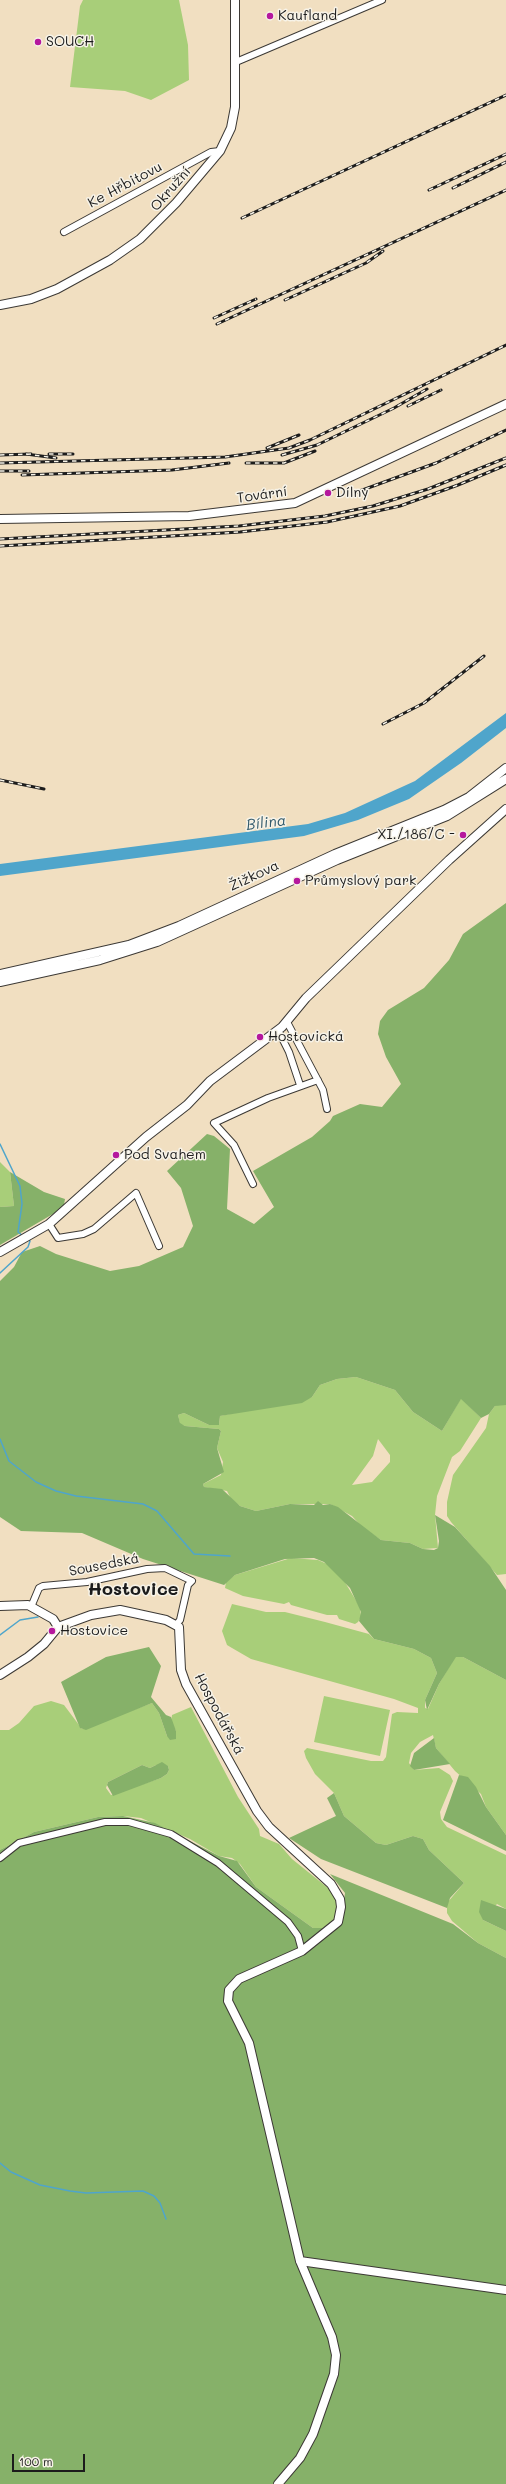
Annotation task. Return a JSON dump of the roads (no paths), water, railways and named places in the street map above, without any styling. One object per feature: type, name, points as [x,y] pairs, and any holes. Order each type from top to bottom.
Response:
[{"type":"street","name":"Okružní","points":[[0,305],[31,299],[57,289],[110,260],[140,239],[176,203],[220,151],[226,140],[234,117],[236,62],[235,0]]},
{"type":"street","points":[[236,62],[382,0]]},
{"type":"street","name":"Ke Hřbitovu","points":[[64,232],[211,152],[220,151]]},
{"type":"street","name":"Tovární","points":[[0,519],[189,516],[295,503],[506,404]]},
{"type":"street","name":"Žižkova","points":[[0,974],[129,945],[179,926],[335,854],[444,810],[469,797],[506,768]]},
{"type":"street","name":"Žižkova","points":[[0,982],[100,960],[157,942],[337,860],[447,816],[506,779]]},
{"type":"street","points":[[0,1252],[49,1224],[146,1137],[187,1105],[210,1081],[278,1030],[287,1022],[306,998],[449,860],[506,809]]},
{"type":"street","points":[[287,1022],[323,1090],[327,1110]]},
{"type":"street","points":[[278,1030],[289,1052],[300,1085]]},
{"type":"street","points":[[253,1184],[234,1145],[214,1122],[300,1085],[304,1086],[318,1080]]},
{"type":"street","points":[[49,1224],[58,1238],[83,1234],[94,1229],[136,1193],[159,1246]]},
{"type":"street","name":"Sousedská","points":[[31,1607],[39,1588],[43,1586],[87,1582],[147,1569],[165,1568],[192,1581],[188,1585],[180,1620],[176,1625]]},
{"type":"street","points":[[0,1606],[28,1605],[53,1619],[58,1627]]},
{"type":"street","points":[[0,1675],[33,1653],[54,1633],[58,1627],[91,1615],[120,1610],[166,1620],[176,1625]]},
{"type":"street","name":"Hospodářská","points":[[176,1625],[181,1634],[181,1670],[186,1684],[257,1811],[269,1827],[331,1884],[340,1899],[341,1906],[338,1922],[302,1951],[239,1979],[229,1990],[228,2001],[249,2043],[300,2261],[332,2337],[335,2362],[334,2374],[313,2434],[300,2458],[278,2484]]},
{"type":"street","points":[[0,1858],[19,1843],[105,1822],[129,1822],[171,1834],[218,1863],[288,1922],[298,1936],[302,1951]]},
{"type":"street","points":[[300,2261],[506,2290]]},
{"type":"water","points":[[506,713],[506,728],[461,763],[409,799],[358,820],[304,836],[0,876],[0,864],[308,824],[345,813],[415,781]]},
{"type":"waterway","points":[[0,1144],[20,1186],[22,1204],[18,1232],[23,1236]]},
{"type":"waterway","points":[[0,1273],[28,1247],[30,1241],[28,1239]]},
{"type":"waterway","points":[[0,1439],[9,1461],[36,1482],[56,1491],[76,1496],[143,1504],[157,1511],[194,1554],[230,1556]]},
{"type":"waterway","points":[[0,1635],[20,1620],[38,1617]]},
{"type":"waterway","points":[[0,2163],[11,2172],[40,2185],[70,2191],[86,2193],[143,2191],[154,2196],[160,2203],[166,2219]]},
{"type":"railway","points":[[242,218],[506,95]]},
{"type":"railway","points":[[429,190],[506,154]]},
{"type":"railway","points":[[453,188],[506,162]]},
{"type":"railway","points":[[217,324],[506,190]]},
{"type":"railway","points":[[285,300],[366,263],[383,251]]},
{"type":"railway","points":[[214,318],[256,299]]},
{"type":"railway","points":[[0,463],[225,457],[289,448],[310,440],[506,345]]},
{"type":"railway","points":[[282,455],[317,445],[394,408],[427,389]]},
{"type":"railway","points":[[408,406],[441,390]]},
{"type":"railway","points":[[357,492],[436,463],[506,430]]},
{"type":"railway","points":[[267,448],[299,435]]},
{"type":"railway","points":[[246,463],[284,463],[315,451]]},
{"type":"railway","points":[[26,454],[56,458]]},
{"type":"railway","points":[[0,455],[31,454]]},
{"type":"railway","points":[[49,454],[73,454]]},
{"type":"railway","points":[[0,539],[239,526],[325,516],[373,506],[428,489],[506,458]]},
{"type":"railway","points":[[22,475],[172,470],[229,463]]},
{"type":"railway","points":[[0,546],[240,532],[327,522],[400,506],[458,485],[506,465]]},
{"type":"railway","points":[[0,471],[29,471]]},
{"type":"railway","points":[[383,724],[424,703],[484,656]]},
{"type":"railway","points":[[0,780],[44,789]]},
{"type":"place","name":"Kaufland","points":[[270,16]]},
{"type":"place","name":"SOUCH","points":[[38,42]]},
{"type":"place","name":"Dílny","points":[[328,493]]},
{"type":"place","name":"XI./186/C -","points":[[463,835]]},
{"type":"place","name":"Průmyslový park","points":[[297,881]]},
{"type":"place","name":"Hostovická","points":[[260,1037]]},
{"type":"place","name":"Pod Svahem","points":[[116,1155]]},
{"type":"place","name":"Hostovice","points":[[52,1631]]},
{"type":"district","name":"Hostovice","points":[[133,1589]]},
{"type":"water label","name":"Bílina","points":[[266,823]]}]
